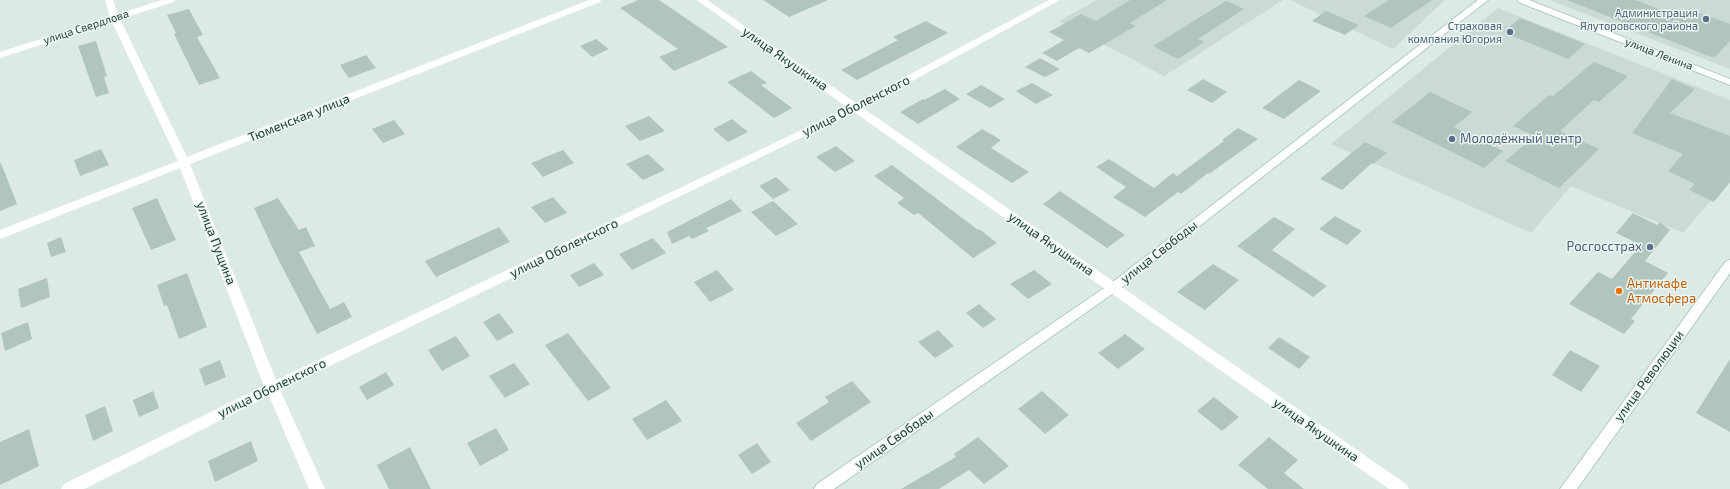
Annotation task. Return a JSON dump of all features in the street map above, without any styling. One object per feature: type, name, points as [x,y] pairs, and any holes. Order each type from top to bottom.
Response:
[{"type":"street","name":"улица Пущина","points":[[109,0],[115,18],[184,163],[272,388],[317,489]]},
{"type":"street","name":"улица Свердлова","points":[[0,55],[171,0]]},
{"type":"street","name":"Тюменская улица","points":[[0,235],[597,0]]},
{"type":"street","name":"улица Якушкина","points":[[700,0],[1114,287],[1401,489]]},
{"type":"street","name":"улица Оболенского","points":[[69,489],[272,388],[855,108],[1056,0]]},
{"type":"street","name":"улица Свободы","points":[[822,489],[1114,287],[1484,0]]},
{"type":"street","name":"улица Ленина","points":[[1521,0],[1730,82]]},
{"type":"street","name":"улица Революции","points":[[1568,489],[1730,264]]},
{"type":"shaded area","points":[[1097,0],[1283,0],[1164,76],[1059,21]]},
{"type":"shaded area","points":[[1290,0],[1445,0],[1393,49]]},
{"type":"shaded area","points":[[1549,0],[1730,0],[1730,69]]},
{"type":"shaded area","points":[[1498,8],[1730,100],[1730,178],[1683,233],[1571,186],[1531,233],[1331,144]]},
{"type":"building","points":[[638,0],[659,0],[728,47],[674,71],[659,57],[678,49],[620,8]]},
{"type":"building","points":[[763,0],[828,0],[789,17]]},
{"type":"building","points":[[1130,0],[1167,0],[1130,23],[1136,26],[1089,53],[1079,48],[1057,61],[1042,53],[1064,40],[1049,32],[1081,14],[1096,21]]},
{"type":"building","points":[[1389,0],[1432,0],[1391,28],[1364,16]]},
{"type":"building","points":[[1567,0],[1635,0],[1680,17],[1689,9],[1730,24],[1730,41],[1714,58]]},
{"type":"building","points":[[1226,1],[1244,9],[1198,39],[1204,42],[1178,59],[1153,46]]},
{"type":"building","points":[[189,9],[203,35],[197,37],[220,78],[199,85],[174,34],[176,33],[167,15]]},
{"type":"building","points":[[1326,11],[1359,25],[1345,35],[1312,21]]},
{"type":"building","points":[[1520,18],[1585,44],[1568,59],[1503,32]]},
{"type":"building","points":[[926,21],[948,33],[857,80],[841,70],[898,40],[893,37]]},
{"type":"building","points":[[596,39],[609,49],[592,57],[580,46]]},
{"type":"building","points":[[96,41],[107,76],[104,77],[109,93],[96,97],[78,46]]},
{"type":"building","points":[[366,55],[376,68],[349,78],[340,65]]},
{"type":"building","points":[[1040,58],[1060,69],[1045,77],[1025,67]]},
{"type":"building","points":[[1594,62],[1628,76],[1599,102],[1594,100],[1560,131],[1599,149],[1559,188],[1505,161],[1535,136],[1513,126],[1549,95],[1553,96]]},
{"type":"building","points":[[751,71],[767,83],[761,85],[792,108],[774,118],[727,82]]},
{"type":"building","points":[[1203,79],[1227,92],[1212,103],[1187,90]]},
{"type":"building","points":[[1672,79],[1695,89],[1670,113],[1730,136],[1730,182],[1714,202],[1689,190],[1695,184],[1668,171],[1683,154],[1632,133]]},
{"type":"building","points":[[1299,80],[1321,91],[1284,119],[1262,108]]},
{"type":"building","points":[[1032,83],[1053,95],[1036,104],[1016,91]]},
{"type":"building","points":[[981,85],[1005,99],[990,108],[966,94]]},
{"type":"building","points":[[945,89],[960,99],[918,124],[900,112],[923,99],[924,100]]},
{"type":"building","name":"Молодёжный центр","points":[[1430,92],[1472,112],[1454,127],[1503,151],[1484,168],[1392,122]]},
{"type":"building","points":[[649,116],[665,131],[640,141],[625,126]]},
{"type":"building","points":[[732,119],[748,132],[728,142],[713,129]]},
{"type":"building","points":[[394,120],[405,134],[383,143],[372,129]]},
{"type":"building","points":[[1238,128],[1258,139],[1209,174],[1208,173],[1181,194],[1178,192],[1145,217],[1113,197],[1126,187],[1096,167],[1109,159],[1154,188],[1173,173],[1177,176],[1224,141],[1222,140]]},
{"type":"building","points":[[982,129],[1001,140],[991,148],[1029,172],[1012,183],[956,147]]},
{"type":"building","points":[[1365,142],[1387,153],[1373,164],[1372,163],[1342,190],[1320,179]]},
{"type":"building","points":[[836,146],[855,161],[835,172],[816,157]]},
{"type":"building","points":[[101,149],[109,165],[80,176],[74,160]]},
{"type":"building","points":[[563,150],[574,163],[543,177],[531,163]]},
{"type":"building","points":[[648,154],[665,170],[643,180],[626,164]]},
{"type":"building","points":[[1,163],[17,204],[0,211],[0,164]]},
{"type":"building","points":[[892,165],[997,243],[973,258],[918,213],[914,215],[897,203],[904,198],[874,176]]},
{"type":"building","points":[[776,177],[790,190],[773,199],[759,186]]},
{"type":"building","points":[[1060,191],[1125,235],[1107,248],[1043,204]]},
{"type":"building","points":[[553,197],[567,213],[545,223],[531,207]]},
{"type":"building","points":[[157,198],[176,240],[151,250],[132,208]]},
{"type":"building","points":[[278,198],[299,230],[306,227],[315,246],[299,252],[330,309],[344,302],[352,317],[317,334],[277,257],[254,208]]},
{"type":"building","points":[[731,199],[742,211],[706,228],[709,231],[692,239],[689,236],[672,244],[667,232]]},
{"type":"building","points":[[773,201],[798,224],[776,236],[751,212]]},
{"type":"building","points":[[1633,213],[1657,225],[1660,222],[1670,230],[1645,261],[1668,273],[1631,319],[1635,321],[1624,334],[1569,304],[1598,272],[1612,279],[1641,245],[1616,233]]},
{"type":"building","points":[[1335,216],[1362,231],[1347,245],[1319,229]]},
{"type":"building","points":[[1274,217],[1295,229],[1272,250],[1327,286],[1313,297],[1237,246]]},
{"type":"building","points":[[499,227],[510,242],[436,277],[425,261]]},
{"type":"building","points":[[61,237],[66,252],[51,257],[47,243]]},
{"type":"building","points":[[653,238],[666,253],[632,270],[619,254]]},
{"type":"building","points":[[594,263],[604,275],[579,287],[570,275]]},
{"type":"building","points":[[1213,264],[1239,280],[1205,310],[1177,292]]},
{"type":"building","points":[[717,270],[734,290],[710,302],[694,282]]},
{"type":"building","points":[[1034,270],[1052,284],[1028,299],[1010,284]]},
{"type":"building","points":[[187,273],[207,327],[179,339],[167,305],[164,306],[157,285]]},
{"type":"building","points":[[47,278],[50,297],[21,308],[18,289]]},
{"type":"building","points":[[979,304],[996,319],[983,328],[966,313]]},
{"type":"building","points":[[499,313],[514,332],[497,341],[483,322]]},
{"type":"building","points":[[28,322],[32,339],[5,351],[1,333]]},
{"type":"building","points":[[938,330],[954,346],[935,358],[918,342]]},
{"type":"building","points":[[568,333],[611,388],[588,401],[545,345]]},
{"type":"building","points":[[1125,334],[1145,349],[1118,369],[1098,353]]},
{"type":"building","points":[[456,336],[470,356],[442,371],[428,350]]},
{"type":"building","points":[[1279,337],[1310,357],[1299,369],[1268,348]]},
{"type":"building","points":[[1570,350],[1600,366],[1581,392],[1552,375]]},
{"type":"building","points":[[1730,359],[1730,432],[1696,413]]},
{"type":"building","points":[[220,360],[226,377],[205,386],[199,369]]},
{"type":"building","points":[[514,363],[530,384],[505,398],[489,376]]},
{"type":"building","points":[[386,372],[394,385],[367,400],[359,387]]},
{"type":"building","points":[[852,381],[871,402],[811,441],[796,423],[829,402],[825,397]]},
{"type":"building","points":[[153,391],[159,408],[139,417],[133,400]]},
{"type":"building","points":[[1042,391],[1069,415],[1045,434],[1018,409]]},
{"type":"building","points":[[1214,397],[1239,417],[1222,431],[1197,411]]},
{"type":"building","points":[[666,400],[682,421],[647,440],[632,419]]},
{"type":"building","points":[[105,406],[113,431],[93,441],[85,415]]},
{"type":"building","points":[[496,428],[509,450],[480,466],[467,443]]},
{"type":"building","points":[[29,429],[39,466],[0,485],[0,442]]},
{"type":"building","points":[[978,437],[1009,466],[984,484],[969,470],[939,489],[901,489],[956,457],[954,454]]},
{"type":"building","points":[[1269,437],[1298,460],[1284,473],[1304,489],[1268,489],[1238,465]]},
{"type":"building","points":[[251,441],[258,461],[215,482],[208,461]]},
{"type":"building","points":[[757,443],[771,462],[752,474],[738,455]]},
{"type":"building","points":[[410,447],[431,489],[389,489],[377,465]]},
{"type":"place","name":"Администрация Ялуторовского района","points":[[1706,19]]},
{"type":"place","name":"Страховая компания Югория","points":[[1510,32]]},
{"type":"place","name":"Молодёжный центр","points":[[1452,139]]},
{"type":"place","name":"Росгосстрах","points":[[1650,247]]},
{"type":"place","name":"Антикафе Атмосфера","points":[[1619,291]]}]
